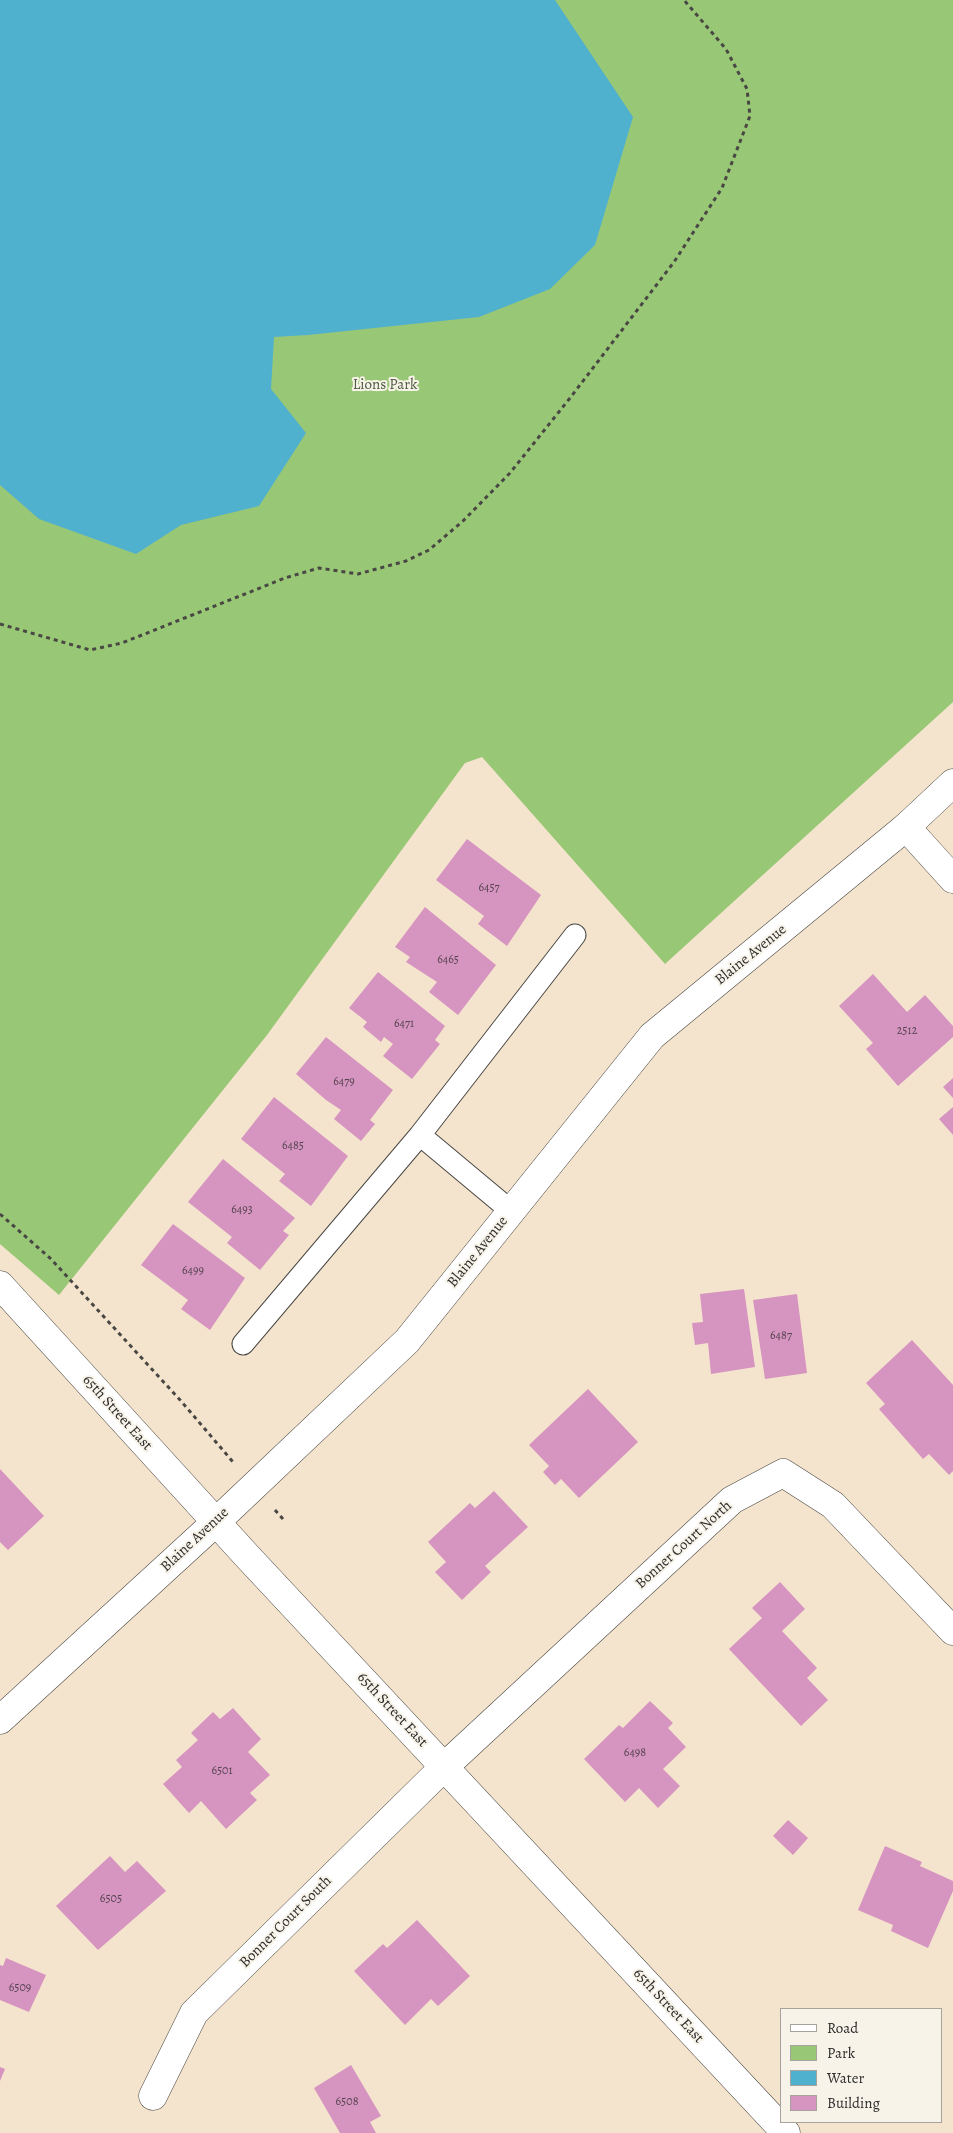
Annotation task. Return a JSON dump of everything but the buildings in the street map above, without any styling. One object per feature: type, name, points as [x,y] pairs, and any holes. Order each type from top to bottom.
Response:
[{"type":"street","name":"Blaine Avenue","points":[[0,1720],[216,1522],[407,1341],[652,1036],[906,827],[953,783]]},
{"type":"street","points":[[906,827],[953,879]]},
{"type":"street","name":"65th Street East","points":[[0,1285],[216,1522],[786,2133]]},
{"type":"street","name":"Bonner Court North","points":[[444,1767],[732,1500],[783,1474],[833,1505],[953,1631]]},
{"type":"street","name":"Bonner Court South","points":[[153,2096],[194,2013],[444,1767]]},
{"type":"lane","points":[[243,1344],[420,1135],[575,935]]},
{"type":"lane","points":[[420,1135],[511,1211]]},
{"type":"path","points":[[0,624],[90,650],[122,643],[285,578],[319,568],[358,574],[406,561],[430,550],[463,521],[510,473],[570,398],[674,262],[722,188],[750,116],[747,89],[726,49],[684,0]]},
{"type":"path","points":[[0,1214],[51,1259],[181,1401],[283,1519]]},
{"type":"green space","name":"Lions Park","points":[[0,0],[953,0],[953,702],[665,964],[482,757],[465,763],[267,1035],[59,1295],[0,1244]]},
{"type":"water","points":[[0,0],[555,0],[633,117],[595,245],[550,289],[479,317],[274,337],[271,389],[306,433],[259,506],[181,525],[136,554],[39,519],[0,485]]}]
